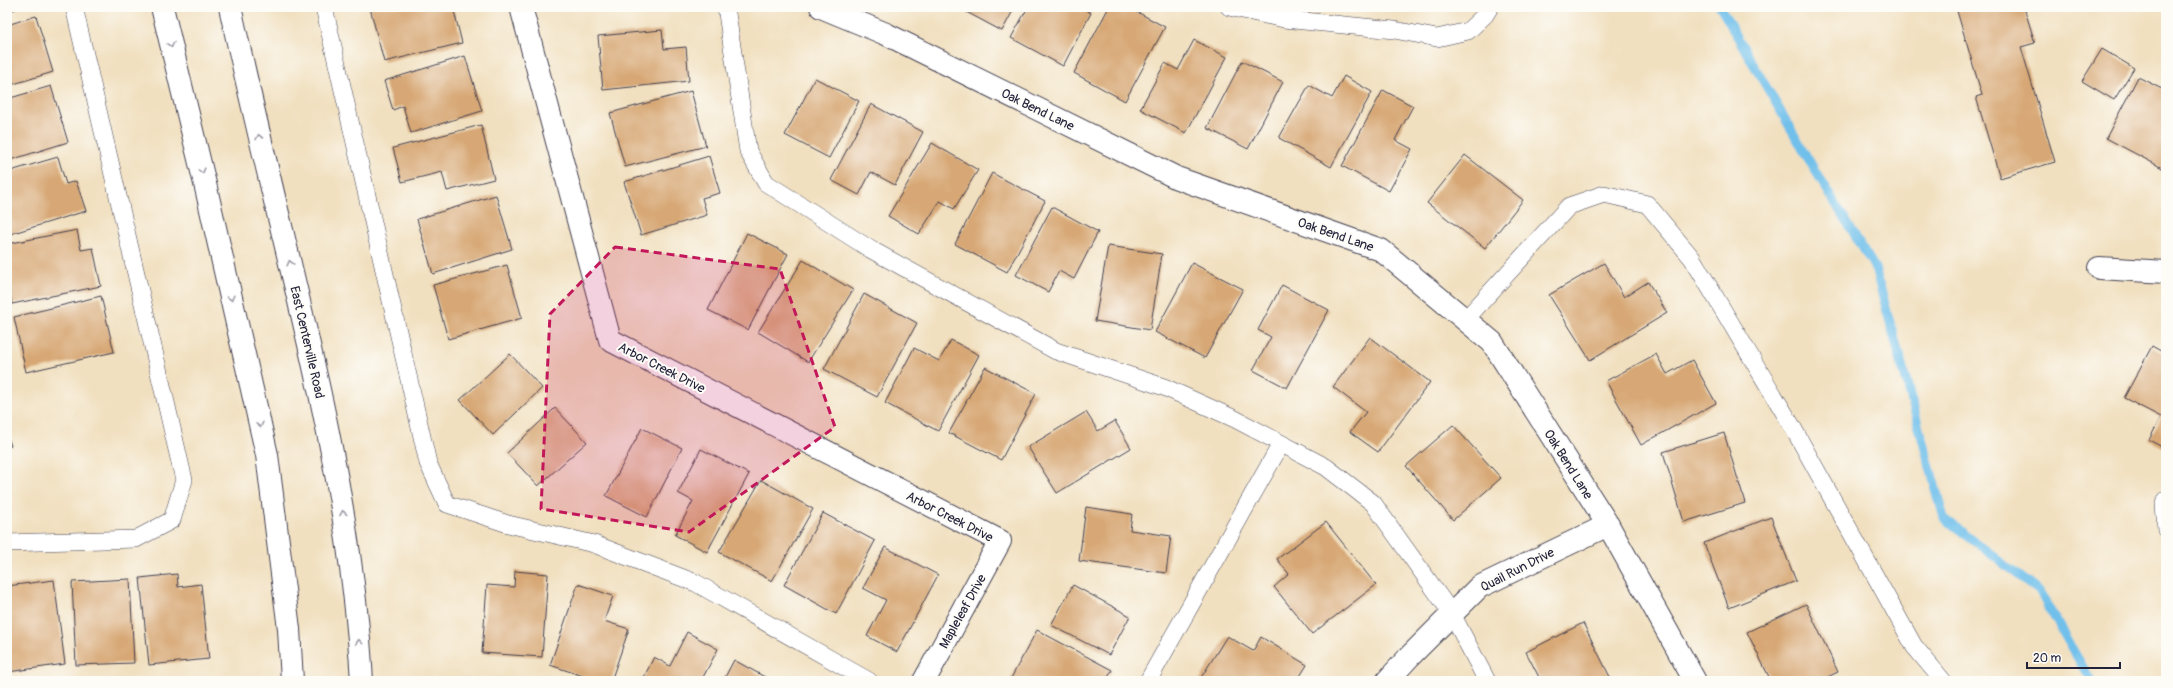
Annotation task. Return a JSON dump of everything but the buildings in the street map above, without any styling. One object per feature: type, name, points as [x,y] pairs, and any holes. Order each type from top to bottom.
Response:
[{"type":"street","points":[[162,7],[206,188],[267,456],[289,629],[292,681]]},
{"type":"street","name":"East Centerville Road","points":[[230,7],[311,350],[329,433],[355,593],[362,681]]},
{"type":"street","name":"Arbor Creek Drive","points":[[521,7],[610,340],[1000,541]]},
{"type":"street","name":"Oak Bend Lane","points":[[821,7],[886,34],[1177,178],[1381,250],[1492,342],[1608,525],[1695,681]]},
{"type":"street","points":[[2099,268],[2166,272]]},
{"type":"street","name":"Quail Run Drive","points":[[1387,681],[1479,587],[1608,525]]},
{"type":"street","name":"Mapleleaf Drive","points":[[924,681],[1000,541]]},
{"type":"lane","points":[[7,543],[136,539],[172,520],[184,480],[74,7]]},
{"type":"lane","points":[[324,7],[428,463],[447,504],[508,524],[594,544],[696,583],[869,681]]},
{"type":"lane","points":[[726,7],[748,151],[766,183],[870,249],[1056,351],[1164,387],[1235,419],[1326,467],[1373,503],[1452,614],[1487,681]]},
{"type":"lane","points":[[1229,7],[1284,19],[1394,30],[1437,38],[1468,31],[1486,15],[1490,7]]},
{"type":"lane","points":[[1465,320],[1569,206],[1604,194],[1647,204],[1692,258],[1796,433],[1914,646],[1943,681]]},
{"type":"lane","points":[[1148,681],[1281,444]]},
{"type":"lane","points":[[2166,500],[2164,504],[2166,529]]},
{"type":"highlighted area","points":[[615,247],[780,269],[835,427],[689,532],[541,509],[550,314]]},
{"type":"waterway","points":[[1720,7],[1813,167],[1875,268],[1944,518],[2039,591],[2091,681]]}]
